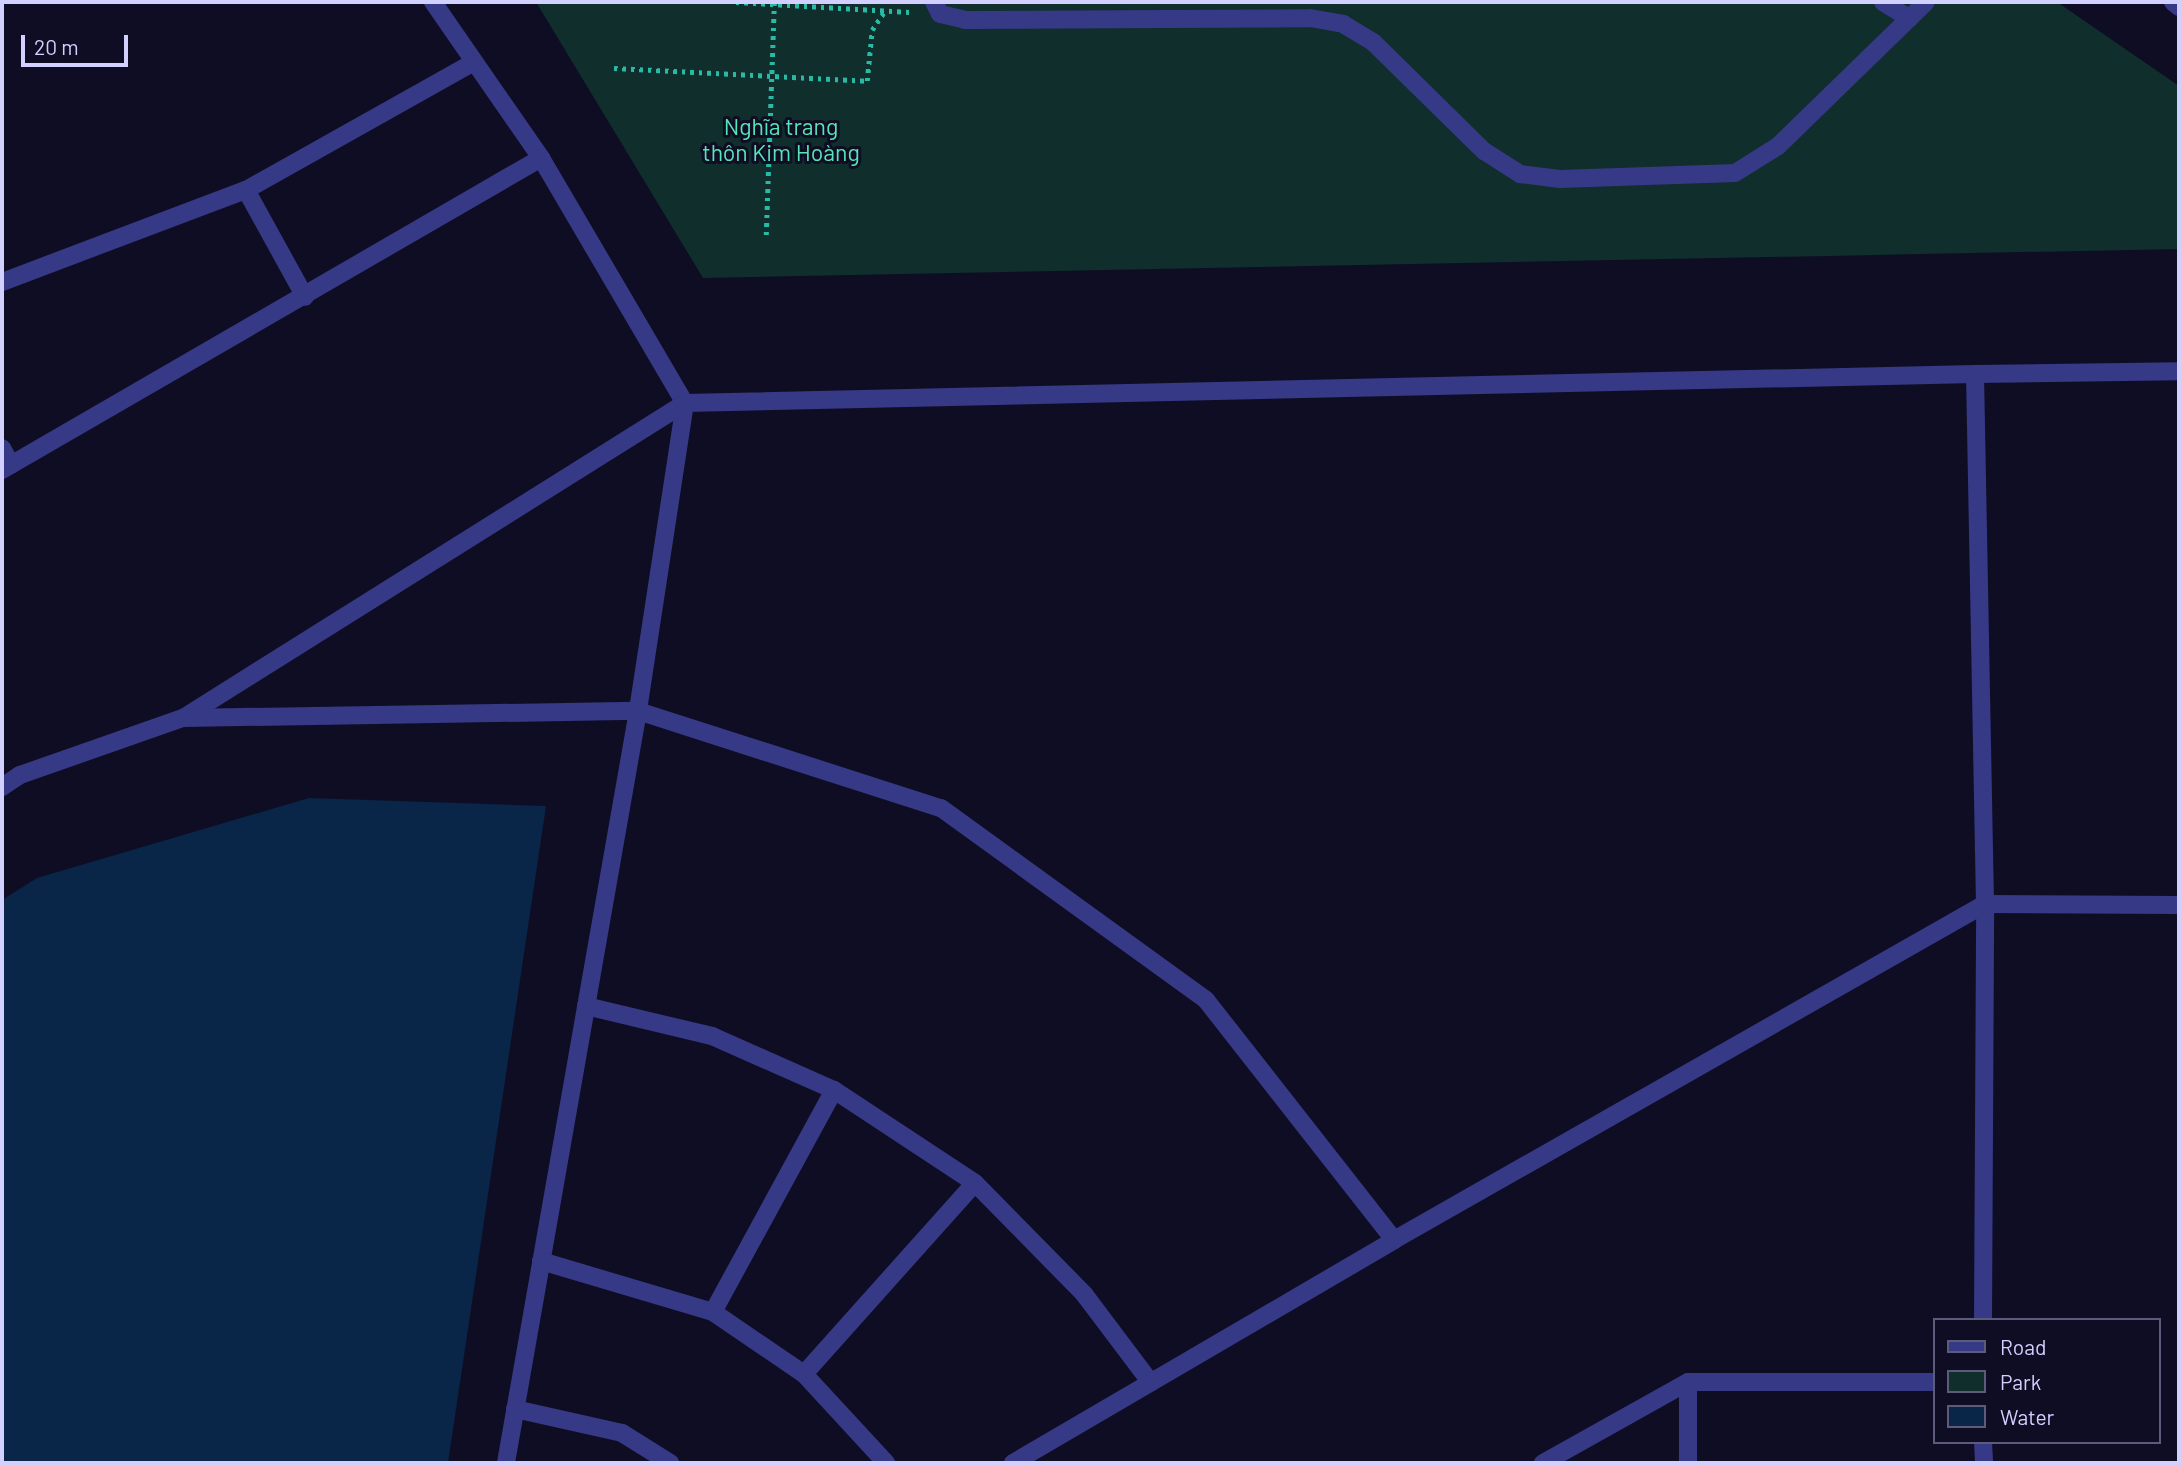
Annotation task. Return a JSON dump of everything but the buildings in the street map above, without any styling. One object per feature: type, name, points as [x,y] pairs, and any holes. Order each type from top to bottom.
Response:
[{"type":"street","points":[[433,2],[472,63],[541,158],[685,403],[638,711],[506,1463]]},
{"type":"street","points":[[1883,2],[1909,18]]},
{"type":"street","points":[[937,8],[965,20],[1283,10],[1343,24],[1373,43],[1484,151],[1520,174],[1560,180],[1735,173],[1778,146],[1926,2]]},
{"type":"street","points":[[2173,2],[2179,8]]},
{"type":"street","points":[[2,282],[246,190],[472,63]]},
{"type":"street","points":[[2,447],[6,467],[305,297],[541,158]]},
{"type":"street","points":[[246,190],[305,297]]},
{"type":"street","points":[[2,788],[20,775],[183,718],[685,403],[2179,371]]},
{"type":"street","points":[[1975,374],[1985,904],[1983,1318]]},
{"type":"street","points":[[183,718],[638,711],[941,808],[1206,1000],[1394,1240]]},
{"type":"street","points":[[1013,1463],[1394,1240],[1985,904],[2179,905]]},
{"type":"street","points":[[586,1006],[712,1036],[834,1090],[975,1183],[1084,1294],[1151,1383]]},
{"type":"street","points":[[713,1312],[834,1090]]},
{"type":"street","points":[[804,1374],[975,1183]]},
{"type":"street","points":[[541,1261],[713,1312],[804,1374],[886,1463]]},
{"type":"street","points":[[1688,1382],[1688,1463]]},
{"type":"street","points":[[1544,1463],[1688,1382],[1932,1382]]},
{"type":"street","points":[[515,1409],[622,1433],[670,1463]]},
{"type":"street","points":[[1983,1444],[1984,1463]]},
{"type":"path","points":[[736,2],[885,11],[937,8]]},
{"type":"path","points":[[766,235],[774,3]]},
{"type":"path","points":[[614,68],[867,81],[872,30],[885,11]]},
{"type":"green space","name":"Nghĩa trang thôn Kim Hoàng","points":[[536,2],[2057,2],[2179,86],[2179,249],[703,278]]},
{"type":"water","points":[[309,798],[546,806],[448,1463],[2,1463],[2,900],[37,878]]}]
